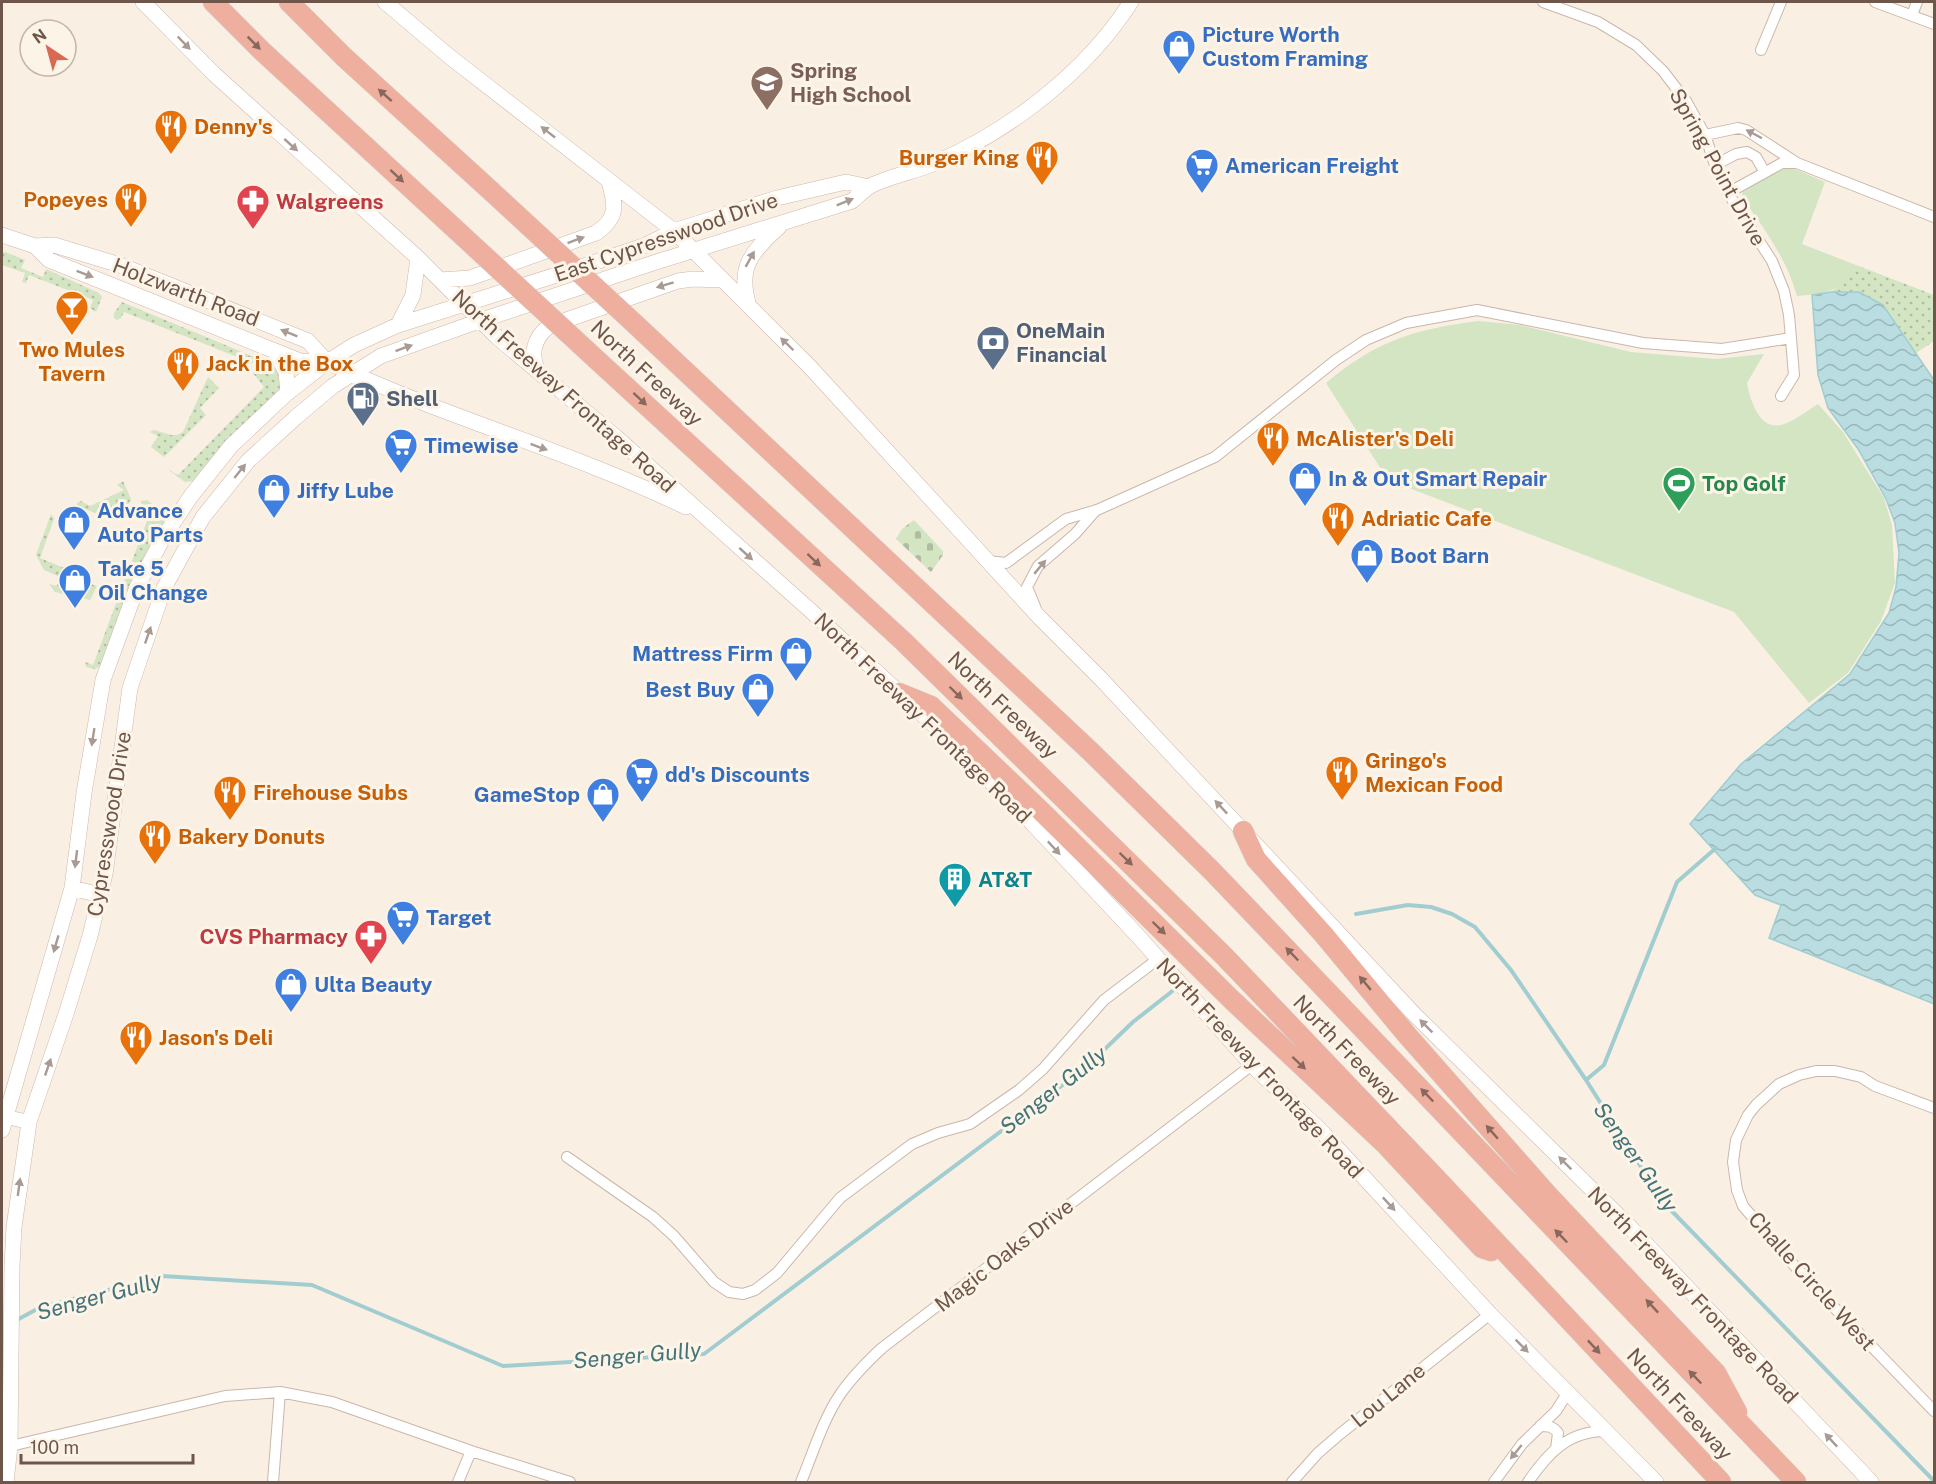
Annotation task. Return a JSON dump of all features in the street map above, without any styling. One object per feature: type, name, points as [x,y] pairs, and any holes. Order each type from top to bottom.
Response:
[{"type":"highway","name":"North Freeway","points":[[213,2],[262,51],[903,641],[1170,902],[1320,1055],[1721,1482]]},
{"type":"highway","name":"North Freeway","points":[[289,2],[344,57],[635,324],[1090,751],[1213,872],[1796,1482]]},
{"type":"highway","points":[[899,693],[931,706],[1232,1000],[1385,1144],[1482,1248],[1511,1258]]},
{"type":"highway","points":[[1243,831],[1256,859],[1324,935],[1407,1035],[1547,1194],[1716,1373],[1750,1435]]},
{"type":"main road","name":"North Freeway Frontage Road","points":[[143,2],[214,74],[418,258],[479,321],[616,437],[899,693],[1032,823],[1252,1065],[1324,1134],[1490,1314],[1656,1482]]},
{"type":"main road","name":"North Freeway Frontage Road","points":[[385,2],[450,57],[674,231],[810,367],[1040,618],[1101,679],[1415,1015],[1628,1225],[1871,1482]]},
{"type":"main road","name":"East Cypresswood Drive","points":[[479,321],[852,201],[869,187],[935,162],[962,149],[1036,104],[1071,74],[1116,26],[1131,2]]},
{"type":"main road","points":[[440,280],[470,278],[596,233],[607,225],[614,213],[614,199],[609,182]]},
{"type":"main road","name":"East Cypresswood Drive","points":[[465,304],[626,252],[674,231],[777,198],[846,182],[869,187]]},
{"type":"main road","points":[[749,306],[744,291],[746,266],[757,248],[783,223]]},
{"type":"main road","name":"Holzwarth Road","points":[[2,235],[35,246],[54,245],[141,273],[308,341],[327,362]]},
{"type":"main road","name":"Holzwarth Road","points":[[35,246],[49,260],[275,351],[300,360],[327,362],[488,429],[636,483],[702,515]]},
{"type":"main road","points":[[398,326],[413,295],[418,258]]},
{"type":"main road","points":[[539,373],[534,358],[535,343],[549,326],[678,281],[722,280]]},
{"type":"main road","name":"Cypresswood Drive","points":[[2,1121],[27,1046],[72,888],[84,793],[103,680],[137,587],[163,538],[179,513],[231,446],[288,393],[327,362],[354,345],[398,326],[465,304]]},
{"type":"main road","name":"Cypresswood Drive","points":[[6,1482],[12,1292],[8,1226],[29,1122],[70,1003],[100,895],[105,874],[130,688],[164,588],[203,517],[248,461],[295,418],[333,386],[381,356],[479,321]]},
{"type":"main road","points":[[275,351],[286,372],[288,393]]},
{"type":"main road","points":[[103,680],[130,688]]},
{"type":"main road","points":[[72,888],[100,895]]},
{"type":"street","name":"Spring Point Drive","points":[[1543,2],[1598,22],[1636,45],[1663,71],[1686,101],[1705,135],[1728,193],[1772,261],[1784,291],[1794,375],[1781,396]]},
{"type":"street","points":[[1761,50],[1780,2]]},
{"type":"street","points":[[1875,2],[1935,24]]},
{"type":"street","points":[[1912,15],[1917,2]]},
{"type":"street","points":[[1705,135],[1738,128],[1746,130],[1797,163],[1935,217]]},
{"type":"street","points":[[1715,165],[1736,154],[1747,152],[1756,157],[1764,171]]},
{"type":"street","points":[[1728,193],[1782,162],[1797,163]]},
{"type":"street","points":[[987,561],[1006,563],[1066,519],[1097,510],[1215,457],[1336,360],[1366,340],[1406,323],[1477,310],[1643,343],[1722,349],[1791,338]]},
{"type":"street","points":[[1040,618],[1027,587],[1038,566],[1076,534],[1097,510]]},
{"type":"street","points":[[567,1157],[653,1217],[674,1236],[714,1282],[729,1292],[742,1294],[755,1290],[777,1273],[840,1198],[912,1144],[938,1133],[970,1124],[1019,1090],[1043,1069],[1104,1000],[1158,959]]},
{"type":"street","name":"Magic Oaks Drive","points":[[801,1482],[831,1409],[852,1377],[869,1360],[1252,1065]]},
{"type":"street","name":"Challe Circle West","points":[[1935,1108],[1875,1086],[1861,1077],[1835,1071],[1815,1071],[1798,1075],[1779,1084],[1748,1115],[1736,1140],[1733,1162],[1737,1190],[1743,1206],[1798,1271],[1935,1411]]},
{"type":"street","points":[[2,1121],[29,1122]]},
{"type":"street","name":"Lou Lane","points":[[1292,1482],[1318,1453],[1490,1314]]},
{"type":"street","points":[[6,1447],[225,1396],[280,1392],[332,1402],[471,1451],[570,1482]]},
{"type":"street","points":[[273,1482],[280,1392]]},
{"type":"street","points":[[1494,1482],[1522,1444],[1556,1411],[1568,1392]]},
{"type":"street","points":[[1540,1426],[1550,1426],[1558,1433],[1556,1449]]},
{"type":"street","points":[[1528,1482],[1556,1449],[1568,1439],[1580,1433],[1606,1431]]},
{"type":"street","points":[[458,1482],[471,1451]]},
{"type":"green space","points":[[1787,168],[1795,169],[1825,182],[1802,244],[1856,265],[1845,281],[1832,290],[1797,296],[1782,258],[1744,200],[1742,193],[1755,180]]},
{"type":"green space","points":[[5,252],[25,260],[21,268],[43,277],[46,269],[99,293],[102,297],[96,312],[90,308],[93,300],[29,275],[26,283],[22,282],[25,273],[2,265],[2,253]]},
{"type":"green space","points":[[1856,265],[1934,295],[1934,341],[1916,353],[1883,305],[1859,292],[1831,292],[1845,280]]},
{"type":"green space","points":[[122,302],[266,362],[279,370],[283,384],[279,391],[194,481],[185,482],[169,470],[178,475],[264,387],[252,372],[255,364],[124,312],[117,320],[114,318],[114,313]]},
{"type":"green space","name":"Top Golf","points":[[1479,321],[1520,325],[1631,352],[1716,359],[1764,354],[1747,383],[1754,406],[1763,419],[1776,426],[1784,424],[1818,404],[1843,432],[1884,498],[1892,525],[1895,583],[1881,621],[1848,673],[1809,703],[1734,612],[1388,480],[1326,383],[1362,357],[1397,339],[1435,328]]},
{"type":"green space","points":[[208,377],[219,388],[200,408],[206,415],[164,457],[151,447],[158,436],[150,432],[154,430],[177,435],[183,432]]},
{"type":"green space","points":[[123,481],[131,499],[120,521],[77,506],[77,503],[81,501],[90,506],[124,490],[117,485]]},
{"type":"green space","points":[[147,500],[164,513],[166,522],[102,665],[95,669],[86,667],[85,662],[93,665],[151,510],[141,504],[142,501]]},
{"type":"green space","points":[[51,514],[54,519],[40,558],[86,577],[84,582],[97,586],[90,600],[55,592],[49,584],[57,586],[60,577],[44,570],[36,555]]},
{"type":"green space","points":[[914,520],[943,551],[943,555],[931,572],[896,539],[902,529]]},
{"type":"water","points":[[1859,292],[1883,305],[1934,380],[1934,1004],[1769,938],[1781,905],[1755,895],[1690,824],[1741,764],[1850,674],[1889,613],[1896,587],[1899,553],[1895,523],[1886,499],[1858,449],[1828,408],[1818,375],[1812,295]]},
{"type":"waterway","points":[[1586,1080],[1604,1065],[1677,882],[1716,848]]},
{"type":"waterway","name":"Senger Gully","points":[[1356,914],[1408,905],[1431,907],[1452,914],[1475,927],[1511,970],[1586,1080],[1664,1203],[1934,1481]]},
{"type":"waterway","name":"Senger Gully","points":[[15,1321],[39,1308],[162,1276],[312,1285],[503,1366],[704,1354],[1084,1069],[1133,1022],[1175,989]]},
{"type":"place","name":"Picture Worth Custom Framing","points":[[1179,75]]},
{"type":"place","name":"Spring High School","points":[[767,111]]},
{"type":"place","name":"Denny's","points":[[171,155]]},
{"type":"place","name":"Burger King","points":[[1042,186]]},
{"type":"place","name":"American Freight","points":[[1202,194]]},
{"type":"place","name":"Popeyes","points":[[131,228]]},
{"type":"place","name":"Walgreens","points":[[253,230]]},
{"type":"place","name":"Two Mules Tavern","points":[[72,336]]},
{"type":"place","name":"OneMain Financial","points":[[993,371]]},
{"type":"place","name":"Jack in the Box","points":[[183,392]]},
{"type":"place","name":"Shell","points":[[363,427]]},
{"type":"place","name":"McAlister's Deli","points":[[1273,467]]},
{"type":"place","name":"Timewise","points":[[401,474]]},
{"type":"place","name":"In & Out Smart Repair","points":[[1305,507]]},
{"type":"place","name":"Top Golf","points":[[1679,512]]},
{"type":"place","name":"Jiffy Lube","points":[[274,519]]},
{"type":"place","name":"Adriatic Cafe","points":[[1338,547]]},
{"type":"place","name":"Advance Auto Parts","points":[[74,551]]},
{"type":"place","name":"Boot Barn","points":[[1367,584]]},
{"type":"place","name":"Take 5 Oil Change","points":[[75,609]]},
{"type":"place","name":"Mattress Firm","points":[[796,682]]},
{"type":"place","name":"Best Buy","points":[[758,718]]},
{"type":"place","name":"Gringo's Mexican Food","points":[[1342,801]]},
{"type":"place","name":"dd's Discounts","points":[[642,803]]},
{"type":"place","name":"Firehouse Subs","points":[[230,821]]},
{"type":"place","name":"GameStop","points":[[603,823]]},
{"type":"place","name":"Bakery Donuts","points":[[155,865]]},
{"type":"place","name":"AT&T","points":[[955,908]]},
{"type":"place","name":"Target","points":[[403,946]]},
{"type":"place","name":"CVS Pharmacy","points":[[371,965]]},
{"type":"place","name":"Ulta Beauty","points":[[291,1013]]},
{"type":"place","name":"Jason's Deli","points":[[136,1066]]}]
